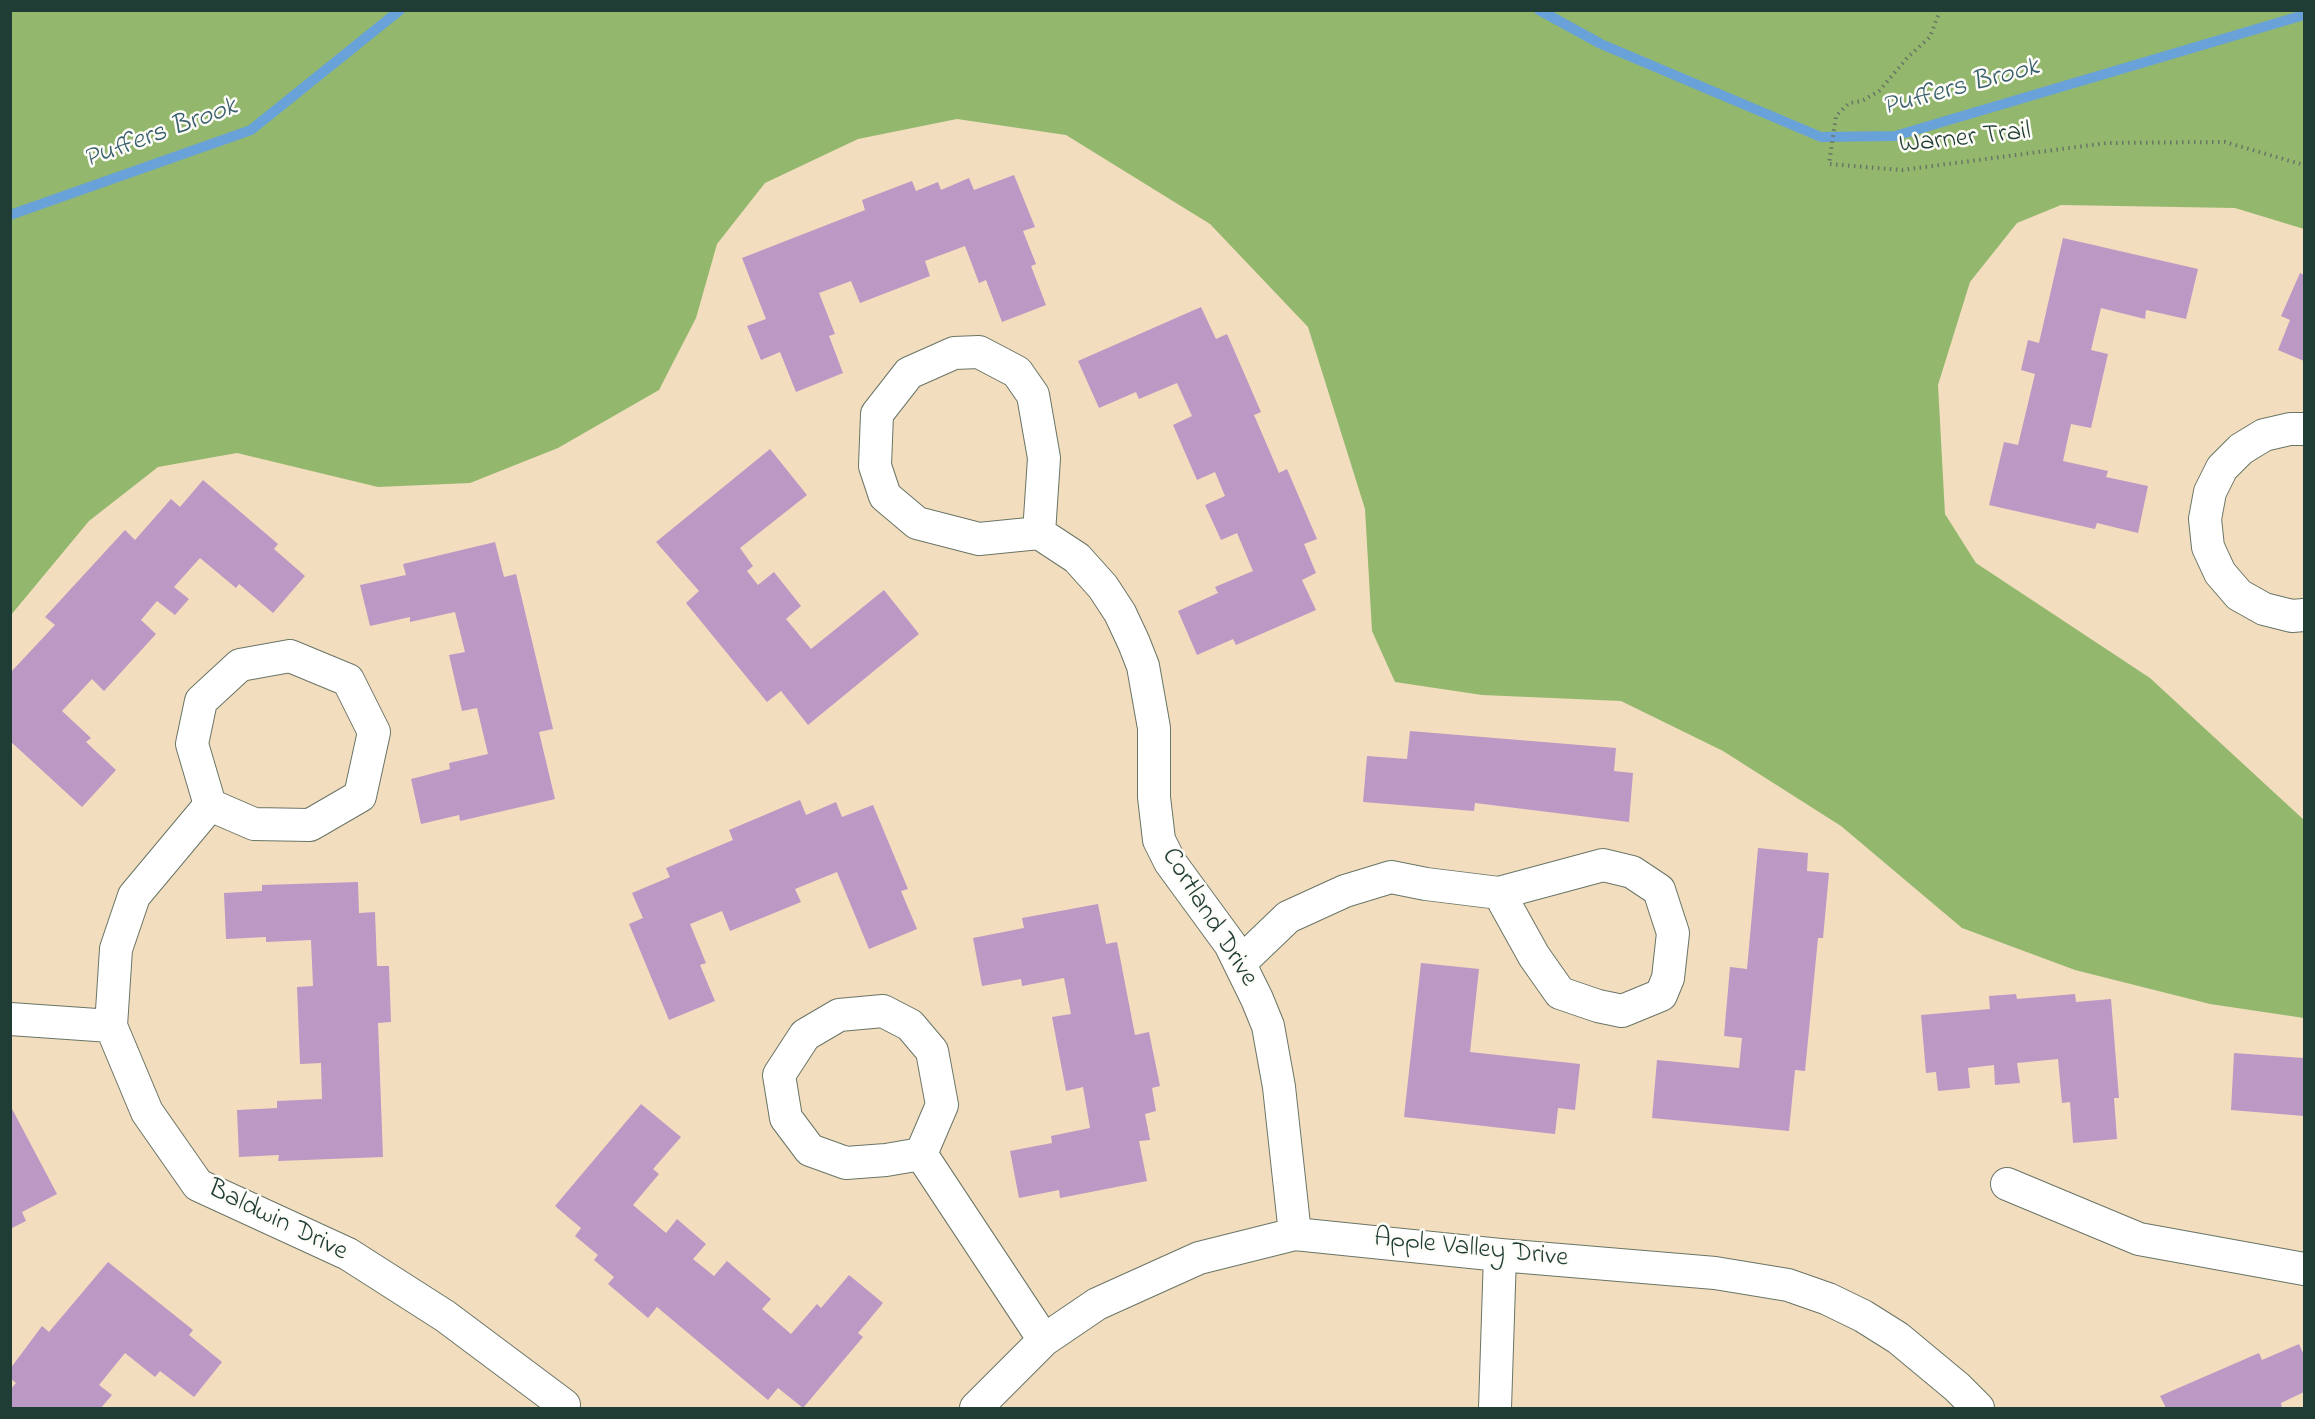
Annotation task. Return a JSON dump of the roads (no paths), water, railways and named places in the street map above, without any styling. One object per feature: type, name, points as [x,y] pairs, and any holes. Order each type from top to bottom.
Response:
[{"type":"street","points":[[954,352],[979,352],[1017,372],[1033,395],[1044,458],[1039,533],[979,539],[917,523],[885,496],[875,466],[876,414],[909,373],[954,352]]},
{"type":"street","points":[[2304,429],[2290,429],[2264,435],[2241,449],[2222,468],[2210,492],[2205,519],[2208,547],[2220,573],[2239,595],[2264,609],[2292,616],[2304,615]]},
{"type":"street","name":"Cortland Drive","points":[[1039,533],[1077,558],[1103,587],[1120,613],[1143,666],[1154,728],[1154,797],[1159,840],[1170,862],[1215,922],[1240,963],[1268,1026],[1274,1057],[1295,1234]]},
{"type":"street","points":[[290,656],[348,680],[374,732],[360,796],[310,825],[254,824],[210,805],[192,744],[201,701],[240,665],[290,656]]},
{"type":"street","name":"Baldwin Drive","points":[[210,805],[134,896],[116,950],[111,1026],[147,1112],[198,1185],[348,1254],[445,1316],[562,1407]]},
{"type":"street","points":[[1240,963],[1288,917],[1345,891],[1391,877],[1499,893],[1603,865],[1632,872],[1659,890],[1674,933],[1668,978],[1660,995],[1622,1011],[1598,1006],[1560,993],[1534,956],[1499,893]]},
{"type":"street","points":[[883,1011],[910,1025],[932,1051],[942,1105],[921,1154],[846,1163],[810,1150],[786,1118],[779,1076],[805,1035],[839,1015],[883,1011]]},
{"type":"street","points":[[10,1019],[111,1026]]},
{"type":"street","points":[[921,1154],[1044,1340]]},
{"type":"street","points":[[2007,1184],[2139,1239],[2304,1269]]},
{"type":"street","name":"Apple Valley Drive","points":[[976,1408],[1044,1340],[1097,1304],[1199,1258],[1295,1234],[1500,1256],[1715,1272],[1788,1286],[1828,1299],[1863,1316],[1898,1338],[1978,1408]]},
{"type":"street","points":[[1496,1408],[1500,1256]]},
{"type":"waterway","name":"Puffers Brook","points":[[10,215],[251,130],[400,10]]},
{"type":"waterway","name":"Puffers Brook","points":[[1539,10],[1601,44],[1821,137],[1895,136],[2304,15]]}]
